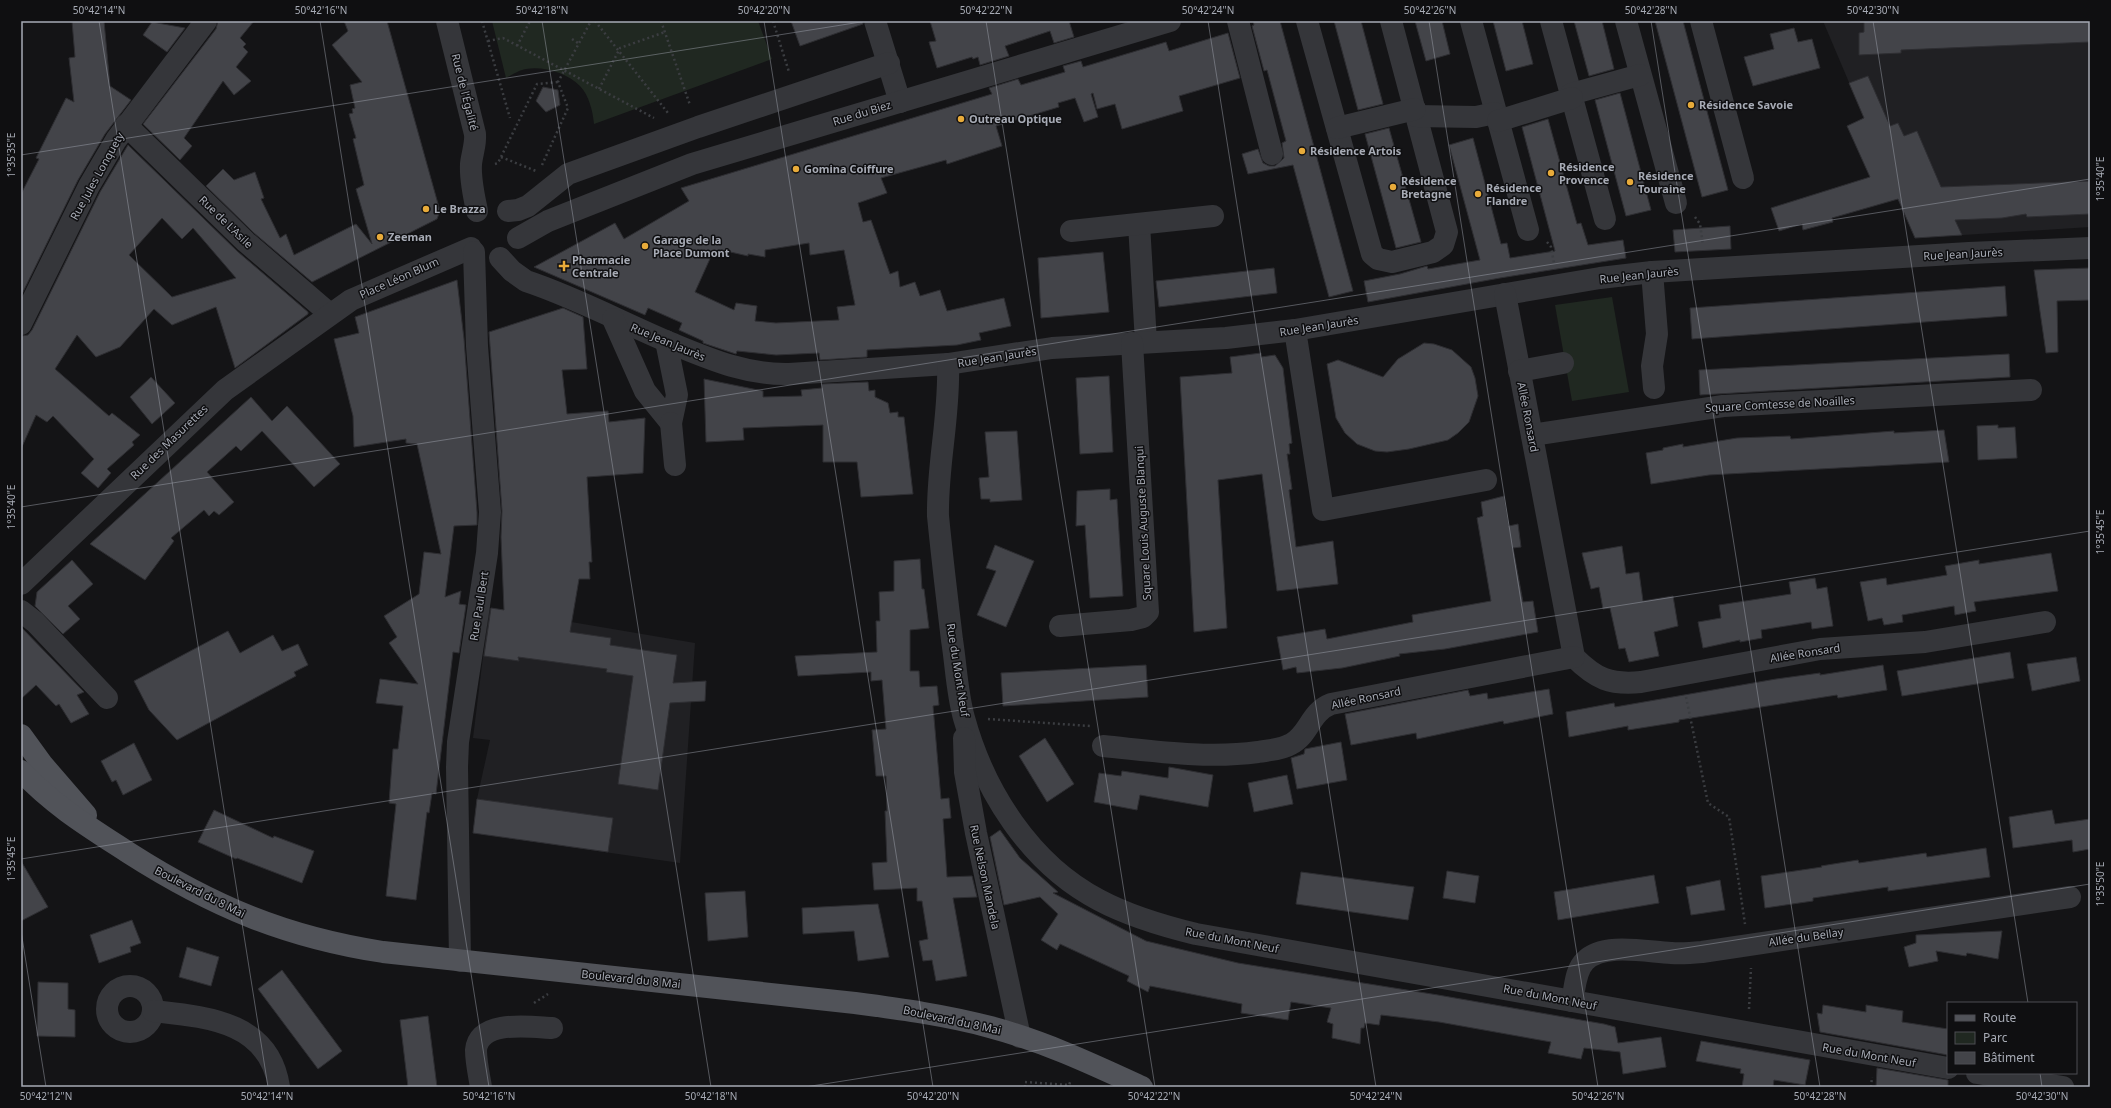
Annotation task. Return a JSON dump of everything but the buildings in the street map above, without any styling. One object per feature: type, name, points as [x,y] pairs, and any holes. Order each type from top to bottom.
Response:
[{"type":"main road","name":"Boulevard du 8 Mai","points":[[21,735],[53,777],[94,823],[129,853]]},
{"type":"main road","name":"Boulevard du 8 Mai","points":[[21,771],[50,799],[77,820],[166,876],[214,902],[280,928],[345,946],[460,961],[900,1009],[968,1022],[1020,1037],[1080,1059],[1142,1087]]},
{"type":"street","name":"Rue de l'Égalité","points":[[447,21],[475,129],[476,144],[471,171],[477,210]]},
{"type":"street","points":[[875,21],[900,102]]},
{"type":"street","name":"Rue du Biez","points":[[518,238],[557,218],[692,164],[1170,21]]},
{"type":"street","points":[[1238,21],[1272,154]]},
{"type":"street","points":[[1307,21],[1372,254],[1378,259],[1392,262],[1433,252],[1443,245],[1447,232],[1391,21]]},
{"type":"street","points":[[1471,21],[1528,230]]},
{"type":"street","points":[[1551,21],[1605,219]]},
{"type":"street","points":[[1626,21],[1676,203]]},
{"type":"street","points":[[1701,21],[1743,178]]},
{"type":"street","name":"Rue Jules Lonquety","points":[[21,324],[89,186],[126,125],[197,26]]},
{"type":"street","points":[[508,211],[516,222],[518,238],[512,250],[500,258],[486,258],[472,250],[466,237],[466,226],[469,219],[477,210],[493,206],[508,211],[522,209],[568,174],[690,130],[889,63]]},
{"type":"street","points":[[1337,128],[1415,113],[1496,117],[1640,75]]},
{"type":"street","name":"Rue de L'Asile","points":[[126,125],[246,242],[330,314]]},
{"type":"street","points":[[1070,231],[1213,216]]},
{"type":"street","points":[[1139,224],[1139,343]]},
{"type":"street","name":"Rue Jean Jaurès","points":[[500,258],[509,269],[526,281],[562,295],[613,319],[731,367],[770,374],[948,364],[1052,348],[1226,338],[1295,330],[1607,277],[1652,272],[1961,253],[2090,248]]},
{"type":"street","name":"Place Léon Blum","points":[[330,314],[359,295],[472,250]]},
{"type":"street","name":"Rue Paul Bert","points":[[460,961],[457,767],[458,742],[487,553],[491,499],[477,346],[472,250]]},
{"type":"street","points":[[1652,272],[1657,334],[1652,366],[1654,388]]},
{"type":"street","name":"Allée Ronsard","points":[[1505,294],[1574,658],[1598,677],[1609,682],[1628,683],[1820,649],[1925,642],[2045,622]]},
{"type":"street","name":"Rue des Masurettes","points":[[21,584],[217,396],[330,314]]},
{"type":"street","points":[[613,319],[646,390],[672,423]]},
{"type":"street","points":[[1295,330],[1324,510],[1486,480]]},
{"type":"street","points":[[666,341],[677,395],[672,423],[675,465]]},
{"type":"street","name":"Square Louis Auguste Blanqui","points":[[1060,626],[1131,620],[1143,617],[1148,612],[1139,343]]},
{"type":"street","points":[[1520,371],[1563,363]]},
{"type":"street","name":"Rue du Mont Neuf","points":[[948,364],[948,400],[938,494],[938,516],[973,718],[975,750],[988,782],[1014,825],[1038,853],[1080,889],[1110,906],[1148,920],[1196,934],[1947,1068]]},
{"type":"street","name":"Square Comtesse de Noailles","points":[[1532,435],[1705,408],[2031,390]]},
{"type":"street","points":[[21,611],[35,622],[107,698]]},
{"type":"street","name":"Allée Ronsard","points":[[1103,746],[1212,755],[1239,755],[1274,750],[1292,744],[1299,739],[1316,713],[1322,707],[1331,704],[1574,658]]},
{"type":"street","name":"Rue Nelson Mandela","points":[[973,718],[965,772],[973,819],[1020,1037]]},
{"type":"street","points":[[21,751],[53,777]]},
{"type":"street","name":"Allée du Bellay","points":[[1572,1001],[1580,968],[1585,961],[1601,952],[1613,950],[1674,954],[1702,952],[2070,897]]},
{"type":"street","points":[[153,1011],[216,1020],[240,1030],[259,1045],[267,1056],[274,1068],[279,1087]]},
{"type":"street","points":[[481,1087],[476,1051],[480,1038],[485,1033],[502,1027],[552,1028]]},
{"type":"street","points":[[1983,1074],[2063,1087]]},
{"type":"path","points":[[482,21],[510,118]]},
{"type":"path","points":[[517,46],[530,21]]},
{"type":"path","points":[[538,198],[534,182],[568,108],[558,82],[591,21]]},
{"type":"path","points":[[595,21],[619,51],[690,130]]},
{"type":"path","points":[[661,21],[690,130]]},
{"type":"path","points":[[773,21],[797,95]]},
{"type":"path","points":[[599,89],[620,48],[665,32]]},
{"type":"path","points":[[488,41],[503,38],[599,89],[690,130]]},
{"type":"path","points":[[572,39],[578,43]]},
{"type":"path","points":[[471,171],[498,163],[537,84],[558,82]]},
{"type":"path","points":[[501,156],[538,172]]},
{"type":"path","points":[[1701,229],[1704,250]]},
{"type":"path","points":[[1551,247],[1554,268]]},
{"type":"path","points":[[1685,694],[1708,803],[1729,817],[1746,932]]},
{"type":"path","points":[[973,718],[1099,727],[1103,746]]},
{"type":"path","points":[[1750,962],[1752,972],[1750,997]]},
{"type":"path","points":[[1025,1087],[1025,1082],[1069,1085],[1080,1059]]},
{"type":"shaded area","points":[[1823,21],[2090,21],[2090,227],[1915,238]]},
{"type":"shaded area","points":[[489,608],[695,643],[680,863],[473,833],[477,799],[490,740],[473,738]]},
{"type":"green space","points":[[492,21],[758,21],[772,59],[594,124],[592,109],[586,94],[575,81],[569,77],[548,70],[533,68],[521,70],[506,78]]},
{"type":"green space","points":[[1612,297],[1629,392],[1572,401],[1555,305]]},
{"type":"place","name":"Résidence Savoie","points":[[1691,105]]},
{"type":"place","name":"Outreau Optique","points":[[961,119]]},
{"type":"place","name":"Résidence Artois","points":[[1302,151]]},
{"type":"place","name":"Gomina Coiffure","points":[[796,169]]},
{"type":"place","name":"Résidence Provence","points":[[1551,173]]},
{"type":"place","name":"Résidence Touraine","points":[[1630,182]]},
{"type":"place","name":"Résidence Bretagne","points":[[1393,187]]},
{"type":"place","name":"Résidence Flandre","points":[[1478,194]]},
{"type":"place","name":"Le Brazza","points":[[426,209]]},
{"type":"place","name":"Zeeman","points":[[380,237]]},
{"type":"place","name":"Garage de la Place Dumont","points":[[645,246]]},
{"type":"place","name":"Pharmacie Centrale","points":[[564,266]]}]
